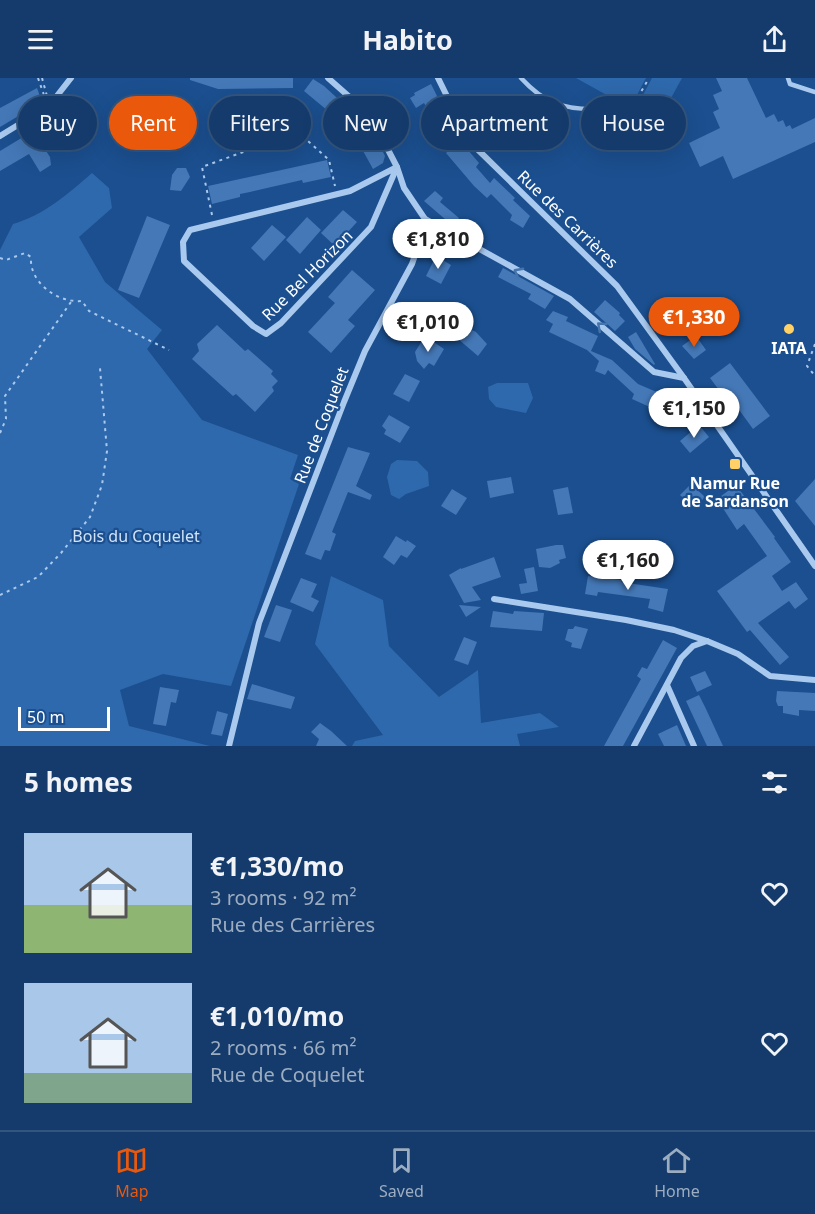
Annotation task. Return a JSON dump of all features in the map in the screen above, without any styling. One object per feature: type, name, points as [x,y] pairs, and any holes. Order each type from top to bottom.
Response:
[{"type":"street","points":[[56,96],[71,78]]},
{"type":"street","points":[[328,78],[370,115],[397,167],[404,188],[425,219],[570,299],[654,372],[684,378]]},
{"type":"street","name":"Rue des Carrières","points":[[438,78],[470,141],[617,286],[815,566]]},
{"type":"street","points":[[0,136],[18,125]]},
{"type":"street","name":"Rue Bel Horizon","points":[[397,167],[371,227],[290,315],[266,334],[253,326],[184,261],[183,242],[190,230],[351,191],[397,167]]},
{"type":"street","name":"Rue de Coquelet","points":[[229,746],[259,623],[344,402],[365,351],[412,264],[425,219]]},
{"type":"street","points":[[494,599],[674,630],[738,654],[770,676],[815,680]]},
{"type":"street","points":[[634,746],[681,658],[693,646],[707,641]]},
{"type":"street","points":[[668,685],[694,746]]},
{"type":"lane","points":[[521,78],[540,96],[555,104],[581,109]]},
{"type":"lane","points":[[788,78],[790,84],[815,92]]},
{"type":"path","points":[[38,78],[44,96]]},
{"type":"path","points":[[42,78],[45,89]]},
{"type":"path","points":[[639,96],[649,78]]},
{"type":"path","points":[[214,224],[202,167],[298,132],[329,160],[336,194]]},
{"type":"path","points":[[0,258],[6,260],[25,253],[31,257],[30,266],[37,280],[49,292],[71,302],[82,301],[89,311],[169,350]]},
{"type":"path","points":[[0,433],[6,419],[5,396],[71,302]]},
{"type":"path","points":[[815,344],[807,366],[815,376]]},
{"type":"path","points":[[0,595],[38,577],[90,517],[102,485],[107,451],[100,368]]},
{"type":"green space","points":[[576,78],[646,78],[636,96],[608,96]]},
{"type":"green space","points":[[652,78],[682,78],[672,96],[642,96]]},
{"type":"green space","name":"Bois du Coquelet","points":[[92,173],[109,188],[112,208],[79,237],[105,282],[162,330],[147,349],[202,420],[298,455],[290,479],[299,484],[231,686],[163,674],[120,690],[129,726],[210,746],[0,746],[0,250],[13,224],[45,209],[65,196]]},
{"type":"green space","points":[[497,383],[528,383],[533,398],[526,413],[496,407],[489,399],[488,387]]},
{"type":"green space","points":[[397,460],[417,461],[428,472],[429,486],[406,494],[399,499],[391,495],[387,477],[391,464]]},
{"type":"green space","points":[[331,576],[383,600],[389,646],[439,697],[478,670],[481,723],[540,713],[559,727],[517,734],[520,746],[352,746],[355,741],[383,735],[315,644]]},
{"type":"building","points":[[190,78],[293,78],[293,88],[218,89],[190,80]]},
{"type":"building","points":[[716,78],[747,78],[766,118],[774,114],[778,122],[783,120],[786,127],[790,125],[792,129],[815,118],[815,142],[733,179],[723,156],[700,167],[689,143],[720,128],[713,112],[719,109],[713,95],[722,91]]},
{"type":"building","points":[[313,79],[335,96],[323,96],[323,107],[304,91]]},
{"type":"building","points":[[431,84],[437,96],[421,96],[421,105],[416,108],[410,98],[415,95],[414,93]]},
{"type":"building","points":[[37,88],[40,96],[22,96]]},
{"type":"building","points":[[18,98],[18,116],[0,127],[0,108]]},
{"type":"building","points":[[18,140],[18,150],[45,150],[50,157],[51,165],[40,172],[29,154],[0,171],[0,151]]},
{"type":"building","points":[[362,150],[382,150],[385,156],[383,163],[373,169]]},
{"type":"building","points":[[449,150],[468,150],[479,163],[476,167],[490,183],[494,178],[530,216],[523,228],[510,220],[512,215],[491,194],[487,198],[474,186],[446,153]]},
{"type":"building","points":[[327,160],[331,177],[303,183],[302,180],[240,194],[240,197],[212,204],[208,186]]},
{"type":"building","points":[[177,168],[186,168],[190,177],[181,191],[170,190],[172,175]]},
{"type":"building","points":[[435,191],[443,198],[440,202],[459,218],[453,226],[424,201]]},
{"type":"building","points":[[343,210],[357,222],[335,246],[321,233]]},
{"type":"building","points":[[147,216],[170,225],[139,298],[118,290]]},
{"type":"building","points":[[307,217],[321,230],[300,254],[286,240]]},
{"type":"building","points":[[272,225],[286,237],[264,261],[251,248]]},
{"type":"building","points":[[436,256],[451,265],[441,284],[426,276]]},
{"type":"building","points":[[503,268],[554,296],[545,309],[528,299],[531,294],[498,277]]},
{"type":"building","points":[[352,270],[375,290],[348,320],[355,326],[331,353],[308,332],[335,303],[328,297]]},
{"type":"building","points":[[605,300],[620,313],[619,315],[625,321],[615,331],[594,312]]},
{"type":"building","points":[[553,311],[568,317],[566,321],[598,336],[591,351],[612,360],[638,384],[659,393],[652,408],[632,399],[634,394],[608,370],[605,375],[595,371],[599,361],[587,350],[549,332],[553,324],[546,320]]},
{"type":"building","points":[[453,317],[469,332],[472,330],[476,332],[487,344],[478,356],[444,327]]},
{"type":"building","points":[[217,325],[245,351],[248,349],[273,371],[271,374],[278,381],[272,387],[274,391],[255,412],[236,394],[233,396],[192,359],[199,351],[197,344]]},
{"type":"building","points":[[636,332],[654,365],[635,349],[628,337]]},
{"type":"building","points":[[425,336],[444,349],[434,366],[429,363],[424,369],[417,361],[415,352]]},
{"type":"building","points":[[696,336],[706,350],[694,359],[682,346]]},
{"type":"building","points":[[730,363],[770,416],[753,429],[729,396],[725,398],[710,378]]},
{"type":"building","points":[[405,374],[420,381],[409,402],[393,394]]},
{"type":"building","points":[[676,398],[683,406],[673,416],[665,408]]},
{"type":"building","points":[[389,415],[410,427],[400,443],[384,434],[386,430],[382,426]]},
{"type":"building","points":[[699,425],[709,437],[690,453],[680,441]]},
{"type":"building","points":[[348,447],[370,453],[356,486],[372,495],[370,500],[348,492],[332,532],[336,534],[330,551],[325,550],[321,560],[305,554]]},
{"type":"building","points":[[511,477],[514,493],[490,498],[487,481]]},
{"type":"building","points":[[815,479],[815,526],[795,501]]},
{"type":"building","points":[[691,484],[705,497],[694,508],[680,495]]},
{"type":"building","points":[[736,485],[791,562],[772,576],[782,591],[796,582],[808,599],[795,609],[789,601],[758,623],[789,657],[780,665],[750,630],[747,632],[717,591],[767,556],[744,524],[737,530],[717,499]]},
{"type":"building","points":[[568,487],[573,513],[558,515],[553,490]]},
{"type":"building","points":[[452,489],[467,498],[456,515],[441,506]]},
{"type":"building","points":[[396,536],[416,546],[407,558],[401,555],[394,565],[383,557]]},
{"type":"building","points":[[563,545],[566,558],[559,560],[560,563],[550,568],[539,567],[536,549]]},
{"type":"building","points":[[494,557],[501,577],[472,587],[481,600],[464,603],[449,575],[461,568]]},
{"type":"building","points":[[534,567],[538,591],[521,594],[519,584],[527,583],[524,569]]},
{"type":"building","points":[[588,576],[668,589],[663,612],[648,608],[650,599],[598,592],[597,596],[585,594]]},
{"type":"building","points":[[301,578],[317,584],[311,597],[319,601],[313,612],[290,602]]},
{"type":"building","points":[[276,605],[292,610],[280,642],[264,637]]},
{"type":"building","points":[[459,605],[481,607],[466,617]]},
{"type":"building","points":[[493,611],[513,614],[514,611],[544,613],[542,631],[490,627]]},
{"type":"building","points":[[575,626],[588,629],[581,649],[571,647],[572,643],[565,640],[568,629],[573,629]]},
{"type":"building","points":[[464,637],[477,642],[468,665],[454,660]]},
{"type":"building","points":[[663,640],[677,648],[623,746],[604,746],[641,679],[637,676],[642,667],[647,669]]},
{"type":"building","points":[[705,671],[712,685],[697,692],[690,677]]},
{"type":"building","points":[[252,684],[295,697],[291,709],[247,699]]},
{"type":"building","points":[[160,687],[179,690],[176,703],[171,702],[166,726],[153,724]]},
{"type":"building","points":[[777,691],[815,693],[815,711],[799,710],[799,716],[783,713],[783,706],[778,706],[776,701]]},
{"type":"building","points":[[699,695],[723,746],[707,746],[686,701]]},
{"type":"building","points":[[217,711],[228,714],[222,736],[211,734]]},
{"type":"building","points":[[320,723],[347,746],[316,746],[319,739],[311,732]]},
{"type":"building","points":[[677,725],[686,746],[664,746],[658,734]]},
{"type":"place","name":"IATA","points":[[789,329]]},
{"type":"place","name":"Namur Rue de Sardanson","points":[[735,464]]}]
